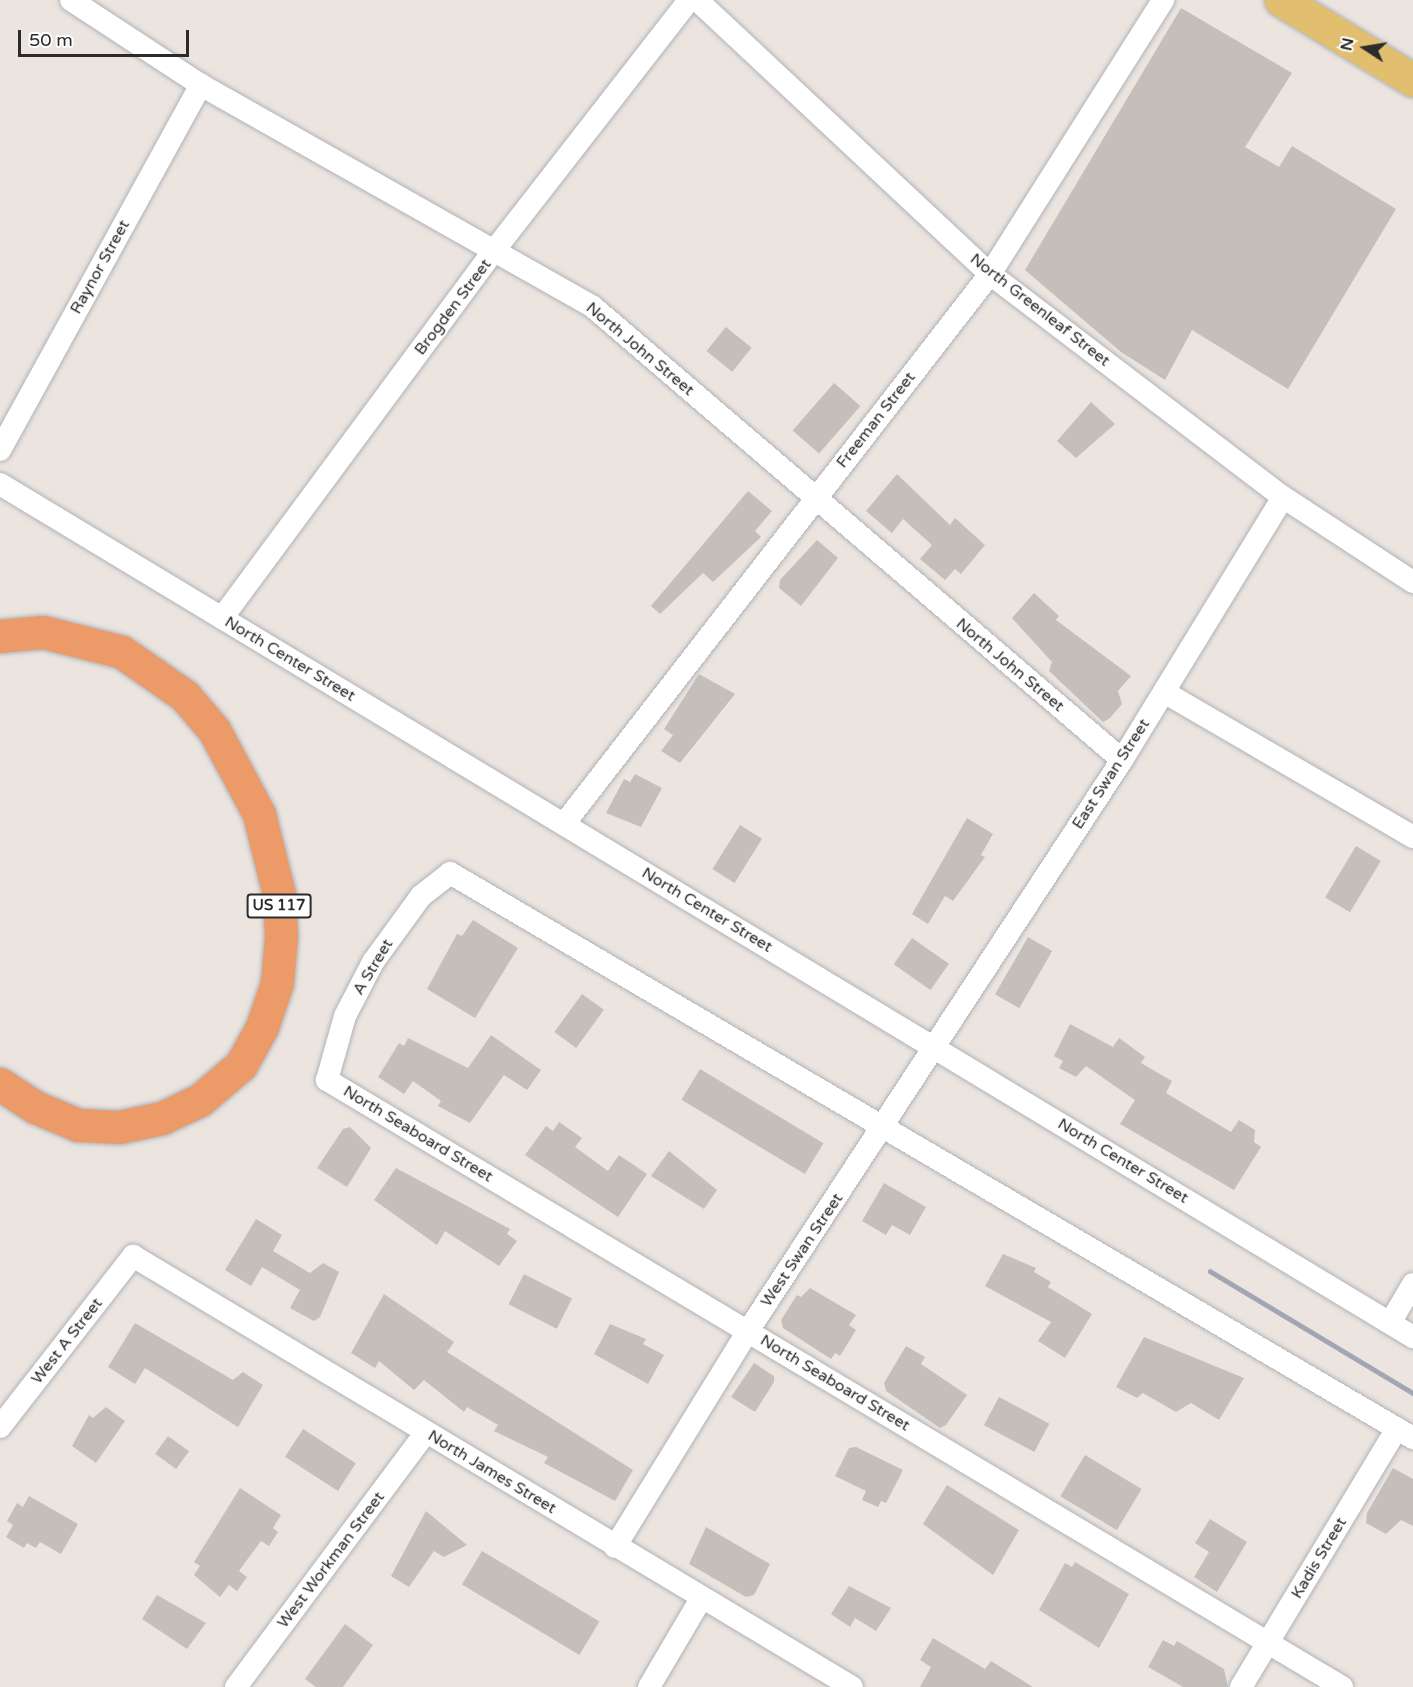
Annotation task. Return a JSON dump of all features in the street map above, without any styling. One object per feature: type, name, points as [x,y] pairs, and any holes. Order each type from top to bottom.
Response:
[{"type":"highway","name":"US 117","points":[[0,636],[43,632],[122,652],[185,696],[214,730],[259,814],[279,894],[281,936],[277,983],[262,1027],[241,1065],[200,1100],[162,1118],[119,1127],[78,1125],[35,1107],[0,1084]]},
{"type":"main road","points":[[1281,0],[1413,80]]},
{"type":"street","name":"North John Street","points":[[71,0],[201,85],[593,307],[1122,760]]},
{"type":"street","name":"Brogden Street","points":[[222,618],[493,252],[689,0]]},
{"type":"street","name":"North Greenleaf Street","points":[[697,0],[990,274],[1282,497],[1413,582]]},
{"type":"street","name":"Freeman Street","points":[[564,824],[990,274],[1163,0]]},
{"type":"street","name":"Raynor Street","points":[[0,450],[201,85]]},
{"type":"street","name":"North Center Street","points":[[0,484],[1413,1337]]},
{"type":"street","name":"East Swan Street","points":[[933,1046],[1122,760],[1282,497]]},
{"type":"street","points":[[1164,692],[1413,837]]},
{"type":"street","name":"A Street","points":[[327,1080],[345,1016],[373,962],[421,896],[450,873],[886,1126]]},
{"type":"street","name":"West Swan Street","points":[[615,1547],[748,1331],[886,1126],[933,1046]]},
{"type":"street","name":"North Seaboard Street","points":[[327,1080],[1342,1687]]},
{"type":"street","points":[[886,1126],[1405,1433]]},
{"type":"street","name":"West A Street","points":[[0,1427],[133,1256]]},
{"type":"street","name":"North James Street","points":[[133,1256],[852,1687]]},
{"type":"street","points":[[1390,1323],[1413,1284]]},
{"type":"street","name":"West Workman Street","points":[[236,1687],[425,1432]]},
{"type":"street","name":"Kadis Street","points":[[1241,1687],[1405,1433]]},
{"type":"street","points":[[649,1687],[702,1597]]},
{"type":"building","points":[[1181,8],[1292,73],[1245,147],[1279,167],[1292,146],[1396,209],[1288,389],[1192,330],[1165,380],[1121,352],[1025,270]]},
{"type":"building","points":[[726,327],[752,348],[732,372],[706,351]]},
{"type":"building","points":[[834,383],[860,406],[819,454],[793,431]]},
{"type":"building","points":[[1091,402],[1115,424],[1076,458],[1057,441]]},
{"type":"building","points":[[897,474],[950,525],[955,518],[985,545],[961,574],[955,569],[945,580],[920,559],[932,545],[903,519],[892,533],[866,511]]},
{"type":"building","points":[[748,491],[772,511],[755,531],[761,537],[713,582],[703,573],[660,614],[651,606]]},
{"type":"building","points":[[817,540],[838,558],[801,606],[779,588],[780,580]]},
{"type":"building","points":[[1034,593],[1059,616],[1056,620],[1131,676],[1118,691],[1122,704],[1110,718],[1103,722],[1049,671],[1052,662],[1012,618]]},
{"type":"building","points":[[699,674],[735,694],[680,763],[661,751],[673,735],[664,729]]},
{"type":"building","points":[[635,774],[662,788],[641,827],[606,813],[624,779],[630,782]]},
{"type":"building","points":[[967,818],[993,834],[981,855],[985,857],[953,901],[945,896],[928,924],[912,914]]},
{"type":"building","points":[[740,825],[762,839],[734,883],[712,869]]},
{"type":"building","points":[[1356,846],[1381,861],[1350,912],[1325,897]]},
{"type":"building","points":[[473,920],[518,948],[475,1018],[427,989],[457,934],[462,936]]},
{"type":"building","points":[[1028,937],[1052,951],[1019,1008],[995,994]]},
{"type":"building","points":[[912,938],[949,964],[931,990],[894,964]]},
{"type":"building","points":[[582,994],[604,1010],[576,1048],[554,1032]]},
{"type":"building","points":[[1070,1024],[1113,1047],[1119,1038],[1145,1057],[1141,1063],[1172,1081],[1166,1093],[1231,1132],[1239,1120],[1255,1130],[1254,1142],[1261,1147],[1234,1190],[1120,1124],[1135,1100],[1086,1066],[1076,1077],[1059,1068],[1063,1061],[1054,1056]]},
{"type":"building","points":[[491,1035],[541,1070],[527,1090],[504,1075],[470,1123],[438,1106],[441,1101],[413,1081],[404,1094],[378,1077],[399,1043],[404,1046],[408,1038],[468,1068]]},
{"type":"building","points":[[700,1069],[823,1143],[805,1174],[681,1100]]},
{"type":"building","points":[[559,1122],[582,1138],[575,1147],[608,1171],[619,1155],[647,1174],[618,1217],[525,1155],[546,1126],[553,1131]]},
{"type":"building","points":[[350,1127],[371,1148],[347,1187],[317,1168],[343,1129]]},
{"type":"building","points":[[669,1151],[717,1190],[704,1209],[651,1176]]},
{"type":"building","points":[[396,1168],[510,1229],[507,1234],[517,1241],[499,1266],[445,1231],[437,1245],[374,1200]]},
{"type":"building","points":[[884,1183],[926,1207],[910,1235],[892,1225],[886,1235],[862,1221]]},
{"type":"building","points":[[256,1219],[282,1235],[273,1251],[310,1273],[323,1263],[339,1272],[320,1317],[314,1321],[290,1308],[300,1290],[262,1267],[251,1286],[225,1270]]},
{"type":"building","points":[[1003,1254],[1036,1268],[1034,1272],[1051,1282],[1048,1287],[1092,1314],[1065,1358],[1038,1341],[1051,1322],[985,1286]]},
{"type":"building","points":[[524,1274],[572,1299],[557,1329],[509,1304]]},
{"type":"building","points":[[810,1288],[856,1315],[849,1325],[856,1330],[840,1356],[835,1353],[831,1359],[783,1328],[781,1320],[797,1295],[801,1297]]},
{"type":"building","points":[[384,1294],[454,1342],[447,1352],[633,1470],[615,1501],[544,1463],[548,1457],[494,1431],[498,1425],[467,1407],[464,1412],[424,1380],[414,1390],[379,1361],[375,1368],[351,1353]]},
{"type":"building","points":[[135,1323],[233,1380],[243,1372],[263,1385],[238,1427],[145,1368],[135,1384],[108,1367]]},
{"type":"building","points":[[610,1324],[646,1339],[643,1344],[664,1355],[648,1384],[594,1354]]},
{"type":"building","points":[[1144,1337],[1244,1378],[1219,1420],[1191,1403],[1176,1412],[1143,1393],[1137,1398],[1116,1387]]},
{"type":"building","points":[[906,1346],[925,1357],[921,1364],[967,1395],[946,1425],[940,1428],[886,1391],[884,1383]]},
{"type":"building","points":[[754,1363],[774,1376],[774,1382],[755,1412],[731,1397]]},
{"type":"building","points":[[999,1397],[1049,1424],[1034,1452],[984,1425]]},
{"type":"building","points":[[106,1407],[125,1421],[96,1463],[72,1446],[89,1415],[93,1418]]},
{"type":"building","points":[[303,1429],[356,1463],[338,1491],[285,1457]]},
{"type":"building","points":[[168,1436],[189,1451],[176,1469],[155,1454]]},
{"type":"building","points":[[856,1447],[903,1470],[886,1503],[881,1501],[878,1507],[862,1500],[866,1491],[835,1476],[849,1448]]},
{"type":"building","points":[[1085,1455],[1142,1489],[1117,1530],[1060,1496]]},
{"type":"building","points":[[1393,1468],[1413,1479],[1413,1526],[1401,1520],[1386,1534],[1366,1523],[1367,1513]]},
{"type":"building","points":[[947,1485],[1019,1530],[993,1575],[923,1524]]},
{"type":"building","points":[[240,1488],[281,1515],[273,1528],[278,1532],[269,1546],[261,1541],[239,1571],[247,1577],[237,1591],[229,1585],[220,1597],[194,1575],[200,1566],[194,1562]]},
{"type":"building","points":[[29,1496],[78,1524],[61,1554],[40,1542],[36,1548],[27,1543],[24,1548],[6,1537],[13,1525],[7,1521],[17,1503],[23,1507]]},
{"type":"building","points":[[426,1511],[467,1545],[444,1557],[434,1551],[409,1587],[391,1576]]},
{"type":"building","points":[[1210,1519],[1247,1542],[1217,1592],[1194,1577],[1209,1552],[1195,1543]]},
{"type":"building","points":[[706,1527],[770,1564],[754,1595],[746,1597],[689,1564]]},
{"type":"building","points":[[482,1551],[599,1622],[579,1655],[462,1584]]},
{"type":"building","points":[[1075,1562],[1129,1594],[1099,1648],[1039,1610],[1065,1563],[1072,1567]]},
{"type":"building","points":[[849,1586],[891,1608],[876,1631],[855,1618],[850,1627],[831,1614]]},
{"type":"building","points":[[157,1595],[206,1623],[187,1649],[142,1619]]},
{"type":"building","points":[[345,1624],[373,1645],[343,1687],[316,1687],[305,1679]]},
{"type":"building","points":[[933,1638],[985,1669],[991,1661],[1033,1687],[920,1687],[931,1667],[920,1660]]},
{"type":"building","points":[[1163,1640],[1174,1646],[1177,1641],[1224,1669],[1228,1687],[1183,1687],[1148,1667]]},
{"type":"railway","points":[[1210,1271],[1413,1393]]}]
